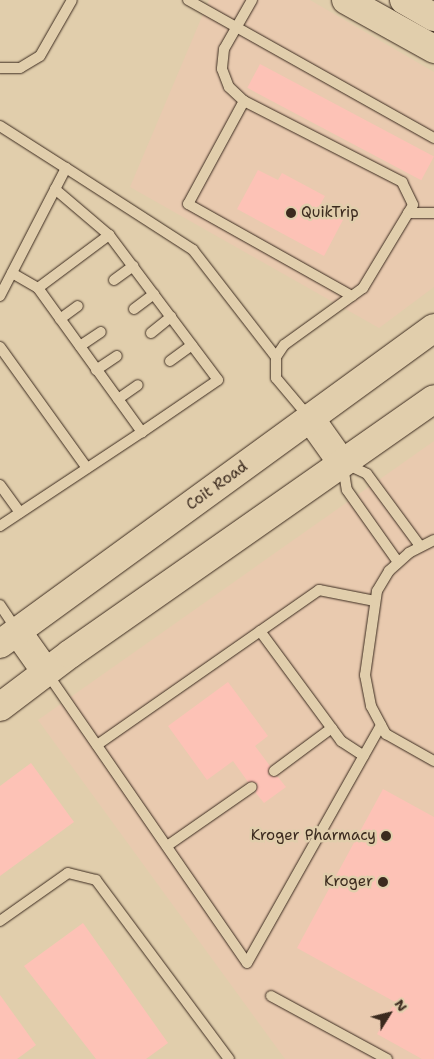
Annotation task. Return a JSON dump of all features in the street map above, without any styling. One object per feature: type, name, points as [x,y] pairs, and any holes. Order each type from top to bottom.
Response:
[{"type":"main road","points":[[346,0],[434,49]]},
{"type":"main road","points":[[404,0],[434,17]]},
{"type":"main road","name":"Coit Road","points":[[9,637],[434,328]]},
{"type":"main road","points":[[0,707],[46,672],[434,400]]},
{"type":"main road","points":[[310,418],[342,463]]},
{"type":"main road","points":[[9,637],[46,672]]},
{"type":"lane","points":[[0,68],[20,68],[40,56],[72,0]]},
{"type":"lane","points":[[188,0],[434,138]]},
{"type":"lane","points":[[252,0],[224,49],[222,69],[229,87],[244,101],[402,182],[413,205],[363,288],[284,345],[276,357],[276,378],[310,418]]},
{"type":"lane","points":[[244,101],[188,204],[352,296]]},
{"type":"lane","points":[[0,126],[66,168],[88,178],[193,250],[276,357]]},
{"type":"lane","points":[[0,296],[66,168]]},
{"type":"lane","points":[[0,526],[218,380],[109,235],[55,189]]},
{"type":"lane","points":[[408,213],[434,213]]},
{"type":"lane","points":[[38,288],[109,235]]},
{"type":"lane","points":[[114,280],[133,266]]},
{"type":"lane","points":[[12,273],[38,288],[142,432]]},
{"type":"lane","points":[[134,309],[154,294]]},
{"type":"lane","points":[[60,319],[78,306]]},
{"type":"lane","points":[[151,332],[171,317]]},
{"type":"lane","points":[[80,346],[101,332]]},
{"type":"lane","points":[[170,361],[192,345]]},
{"type":"lane","points":[[0,347],[87,468]]},
{"type":"lane","points":[[96,370],[118,356]]},
{"type":"lane","points":[[118,399],[138,384]]},
{"type":"lane","points":[[342,463],[368,474],[420,546]]},
{"type":"lane","points":[[342,463],[347,490],[398,562]]},
{"type":"lane","points":[[0,485],[20,513]]},
{"type":"lane","points":[[434,540],[420,546],[398,562],[377,591],[365,675],[371,706],[386,734],[434,761]]},
{"type":"lane","points":[[97,745],[319,590],[375,601]]},
{"type":"lane","points":[[0,605],[9,637]]},
{"type":"lane","points":[[260,632],[341,741],[364,756]]},
{"type":"lane","points":[[46,672],[248,963],[381,725]]},
{"type":"lane","points":[[274,771],[332,728]]},
{"type":"lane","points":[[167,846],[252,787]]},
{"type":"lane","points":[[0,921],[68,873],[96,880],[229,1059]]},
{"type":"lane","points":[[271,996],[387,1059]]},
{"type":"shaded area","points":[[209,0],[310,0],[434,72],[434,287],[379,328],[130,187]]},
{"type":"shaded area","points":[[434,441],[434,1059],[285,1059],[38,720]]},
{"type":"building","points":[[260,64],[434,156],[421,180],[247,88]]},
{"type":"building","name":"QuikTrip","points":[[258,170],[278,180],[282,173],[325,196],[321,203],[345,216],[324,256],[237,209]]},
{"type":"building","points":[[228,682],[268,736],[255,746],[270,766],[268,775],[278,777],[286,787],[264,803],[256,793],[257,783],[248,782],[233,761],[207,780],[168,726]]},
{"type":"building","points":[[31,763],[74,822],[0,876],[0,786]]},
{"type":"building","name":"Kroger","points":[[383,789],[434,817],[434,1059],[422,1059],[377,1034],[395,1002],[297,948]]},
{"type":"building","points":[[83,923],[168,1043],[146,1059],[96,1059],[24,966]]},
{"type":"building","points":[[0,995],[36,1045],[17,1059],[0,1059]]},
{"type":"place","name":"QuikTrip","points":[[291,213]]},
{"type":"place","name":"Kroger Pharmacy","points":[[386,836]]},
{"type":"place","name":"Kroger","points":[[383,882]]}]
